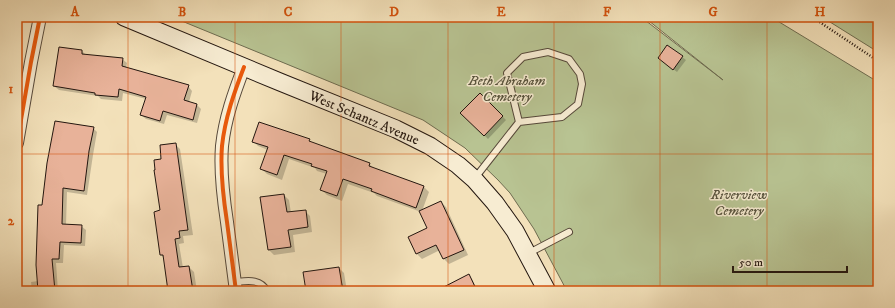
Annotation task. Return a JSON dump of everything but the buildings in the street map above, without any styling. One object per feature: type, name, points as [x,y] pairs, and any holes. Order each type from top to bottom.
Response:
[{"type":"main road","name":"West Schantz Avenue","points":[[124,17],[396,129],[430,146],[474,179],[495,203],[515,231],[547,291]]},
{"type":"street","points":[[17,143],[40,17]]},
{"type":"street","points":[[235,287],[221,165],[222,145],[226,120],[244,67]]},
{"type":"lane","points":[[474,179],[519,122],[562,117],[578,104],[582,84],[580,74],[569,59],[548,52],[523,57],[507,73],[519,122]]},
{"type":"lane","points":[[527,254],[569,232]]},
{"type":"lane","points":[[235,287],[254,281],[260,283],[267,291]]},
{"type":"path","points":[[812,17],[878,61]]},
{"type":"green space","points":[[172,17],[641,17],[723,80],[644,17],[771,17],[878,82],[878,291],[567,291],[534,229],[510,193],[465,148],[423,120]]},
{"type":"green space","points":[[822,17],[878,17],[878,52]]},
{"type":"cycle path","points":[[17,143],[40,17]]},
{"type":"cycle path","points":[[236,291],[223,193],[221,155],[223,136],[233,96],[244,67]]},
{"type":"park label","name":"Beth Abraham Cemetery","points":[[507,90]]},
{"type":"park label","name":"Riverview Cemetery","points":[[739,204]]}]
